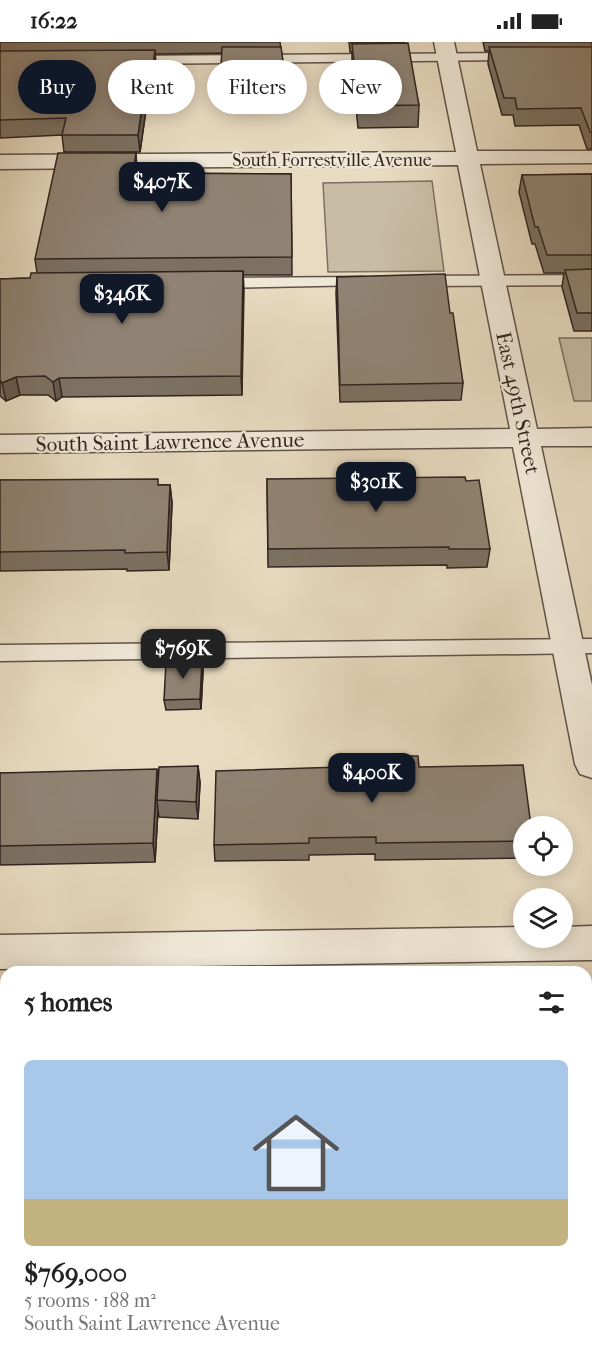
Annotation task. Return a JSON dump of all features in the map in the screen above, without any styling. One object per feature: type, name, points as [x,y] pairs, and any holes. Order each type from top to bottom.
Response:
[{"type":"street","name":"East 49th Street","points":[[446,50],[525,437],[580,646],[592,764]]},
{"type":"street","name":"South Forrestville Avenue","points":[[0,162],[592,158]]},
{"type":"street","name":"South Saint Lawrence Avenue","points":[[0,444],[592,437]]},
{"type":"street","points":[[0,952],[592,943]]},
{"type":"lane","points":[[119,60],[446,50],[532,57]]},
{"type":"lane","points":[[405,282],[592,280]]},
{"type":"lane","points":[[202,283],[381,282]]},
{"type":"lane","points":[[0,653],[580,646]]},
{"type":"shaded area","points":[[432,181],[444,271],[328,272],[323,183]]},
{"type":"shaded area","points":[[559,338],[592,338],[592,401],[574,401]]},
{"type":"building","points":[[404,42],[405,43],[351,43]]},
{"type":"building","points":[[408,43],[419,105],[402,105],[402,60],[354,60],[352,44]]},
{"type":"building","points":[[222,47],[281,47],[283,60],[221,60]]},
{"type":"building","points":[[489,47],[592,47],[592,132],[590,132],[581,108],[517,109],[515,98],[504,98]]},
{"type":"building","points":[[155,50],[154,60],[108,60],[108,114],[141,114],[138,135],[62,135],[66,118],[0,120],[0,51]]},
{"type":"building","points":[[58,153],[136,153],[133,173],[291,174],[292,257],[35,259]]},
{"type":"building","points":[[592,174],[592,255],[547,255],[538,227],[535,227],[522,175]]},
{"type":"building","points":[[592,269],[592,313],[577,313],[565,270]]},
{"type":"building","points":[[243,271],[241,376],[59,378],[53,382],[45,376],[16,377],[2,383],[0,380],[0,279],[30,278],[31,273]]},
{"type":"building","points":[[445,274],[463,383],[340,385],[337,277]]},
{"type":"building","points":[[465,477],[466,481],[479,480],[490,549],[449,549],[449,547],[268,549],[267,479]]},
{"type":"building","points":[[158,479],[158,485],[170,485],[167,552],[125,553],[125,550],[0,552],[0,480]]},
{"type":"building","points":[[202,661],[200,699],[164,700],[166,662]]},
{"type":"building","points":[[372,756],[418,756],[419,767],[523,765],[530,816],[513,816],[513,841],[376,843],[376,837],[309,838],[309,843],[214,845],[216,771],[373,766]]},
{"type":"building","points":[[198,766],[196,802],[157,800],[159,767]]},
{"type":"building","points":[[157,769],[153,843],[0,846],[0,773]]}]
